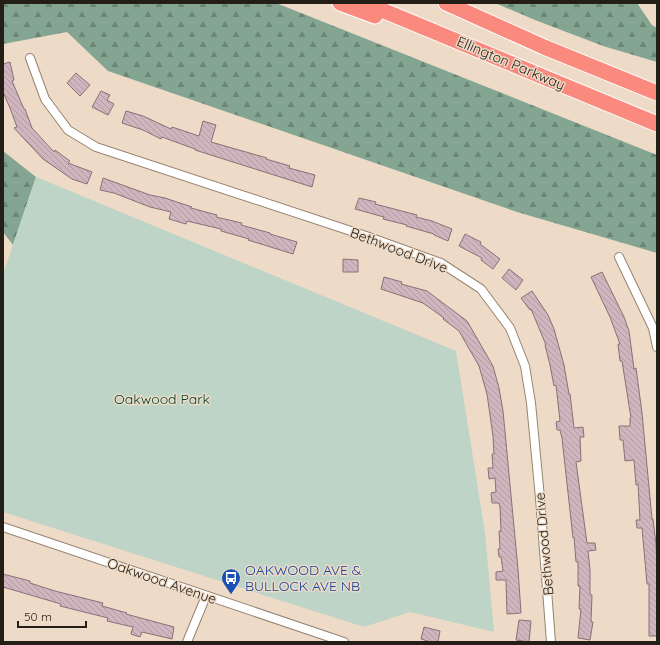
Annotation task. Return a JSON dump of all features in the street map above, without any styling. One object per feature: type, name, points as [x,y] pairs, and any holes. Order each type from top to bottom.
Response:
[{"type":"highway","points":[[340,3],[532,72]]},
{"type":"highway","name":"Ellington Parkway","points":[[366,3],[657,124]]},
{"type":"highway","name":"Ellington Parkway","points":[[446,3],[544,47],[657,93]]},
{"type":"street","name":"Bethwood Drive","points":[[30,58],[45,99],[68,130],[96,147],[366,236],[441,263],[481,288],[510,328],[525,366],[531,402],[551,642]]},
{"type":"street","points":[[619,257],[653,328],[657,347]]},
{"type":"street","name":"Oakwood Avenue","points":[[3,527],[344,642]]},
{"type":"street","points":[[187,642],[206,596]]},
{"type":"green space","points":[[3,3],[276,3],[657,155],[657,253],[517,212],[108,71],[67,32],[3,44]]},
{"type":"green space","points":[[495,3],[637,3],[652,25],[657,28],[657,62],[603,46]]},
{"type":"green space","points":[[3,151],[36,177],[13,245],[3,232]]},
{"type":"green space","name":"Oakwood Park","points":[[36,177],[456,351],[485,533],[494,632],[410,612],[364,627],[3,512],[3,274]]},
{"type":"building","points":[[10,62],[14,80],[12,81],[32,128],[54,152],[55,150],[70,161],[68,163],[92,172],[87,184],[72,179],[43,159],[14,128],[17,127],[3,92],[3,64]]},
{"type":"building","points":[[76,73],[90,85],[80,96],[67,83]]},
{"type":"building","points":[[101,91],[110,95],[107,100],[114,104],[108,115],[92,107]]},
{"type":"building","points":[[126,111],[143,116],[171,129],[172,127],[199,136],[203,121],[216,125],[211,142],[267,158],[266,159],[290,166],[289,168],[315,175],[312,187],[195,150],[162,137],[161,139],[143,130],[122,123]]},
{"type":"building","points":[[103,178],[150,195],[165,198],[192,207],[191,208],[217,215],[216,217],[242,223],[241,225],[297,242],[293,254],[221,231],[221,229],[187,221],[186,224],[169,219],[171,212],[150,207],[114,193],[100,190]]},
{"type":"building","points":[[359,198],[376,202],[375,204],[417,215],[416,217],[432,221],[452,229],[448,241],[434,234],[355,209]]},
{"type":"building","points":[[465,234],[481,242],[480,244],[500,259],[493,269],[481,260],[482,258],[459,246]]},
{"type":"building","points":[[343,259],[358,260],[358,272],[343,272]]},
{"type":"building","points":[[509,269],[523,280],[516,290],[502,278]]},
{"type":"building","points":[[602,272],[624,317],[629,331],[634,369],[636,368],[656,544],[657,636],[649,636],[649,584],[647,584],[642,528],[637,528],[636,520],[640,520],[638,484],[636,485],[634,460],[625,461],[623,440],[620,440],[619,426],[630,426],[631,418],[622,361],[620,361],[618,344],[620,344],[610,317],[591,277]]},
{"type":"building","points":[[384,277],[402,282],[401,284],[427,291],[467,321],[493,366],[503,411],[521,613],[507,614],[506,580],[496,580],[496,572],[503,571],[498,549],[500,549],[499,531],[501,531],[500,507],[499,503],[492,503],[491,493],[496,492],[495,478],[489,479],[488,468],[493,468],[493,436],[487,394],[479,366],[459,331],[423,303],[381,289]]},
{"type":"building","points":[[532,291],[548,315],[554,329],[570,394],[574,428],[583,427],[584,437],[580,437],[581,461],[576,462],[587,543],[595,543],[596,550],[588,551],[590,594],[592,595],[591,622],[593,622],[590,640],[578,638],[581,609],[579,609],[580,586],[578,586],[578,562],[576,562],[562,438],[560,430],[557,430],[556,422],[560,421],[556,385],[554,386],[546,345],[531,309],[530,310],[521,298]]},
{"type":"building","points":[[3,574],[30,581],[30,583],[55,591],[103,603],[102,606],[174,627],[172,639],[142,632],[140,637],[131,634],[133,627],[107,621],[108,618],[60,606],[61,604],[3,587]]},
{"type":"building","points":[[519,620],[531,621],[529,642],[516,640]]},
{"type":"building","points":[[424,627],[440,631],[438,642],[431,642],[421,639]]},
{"type":"place","name":"OAKWOOD AVE & BULLOCK AVE NB","points":[[231,595]]}]
